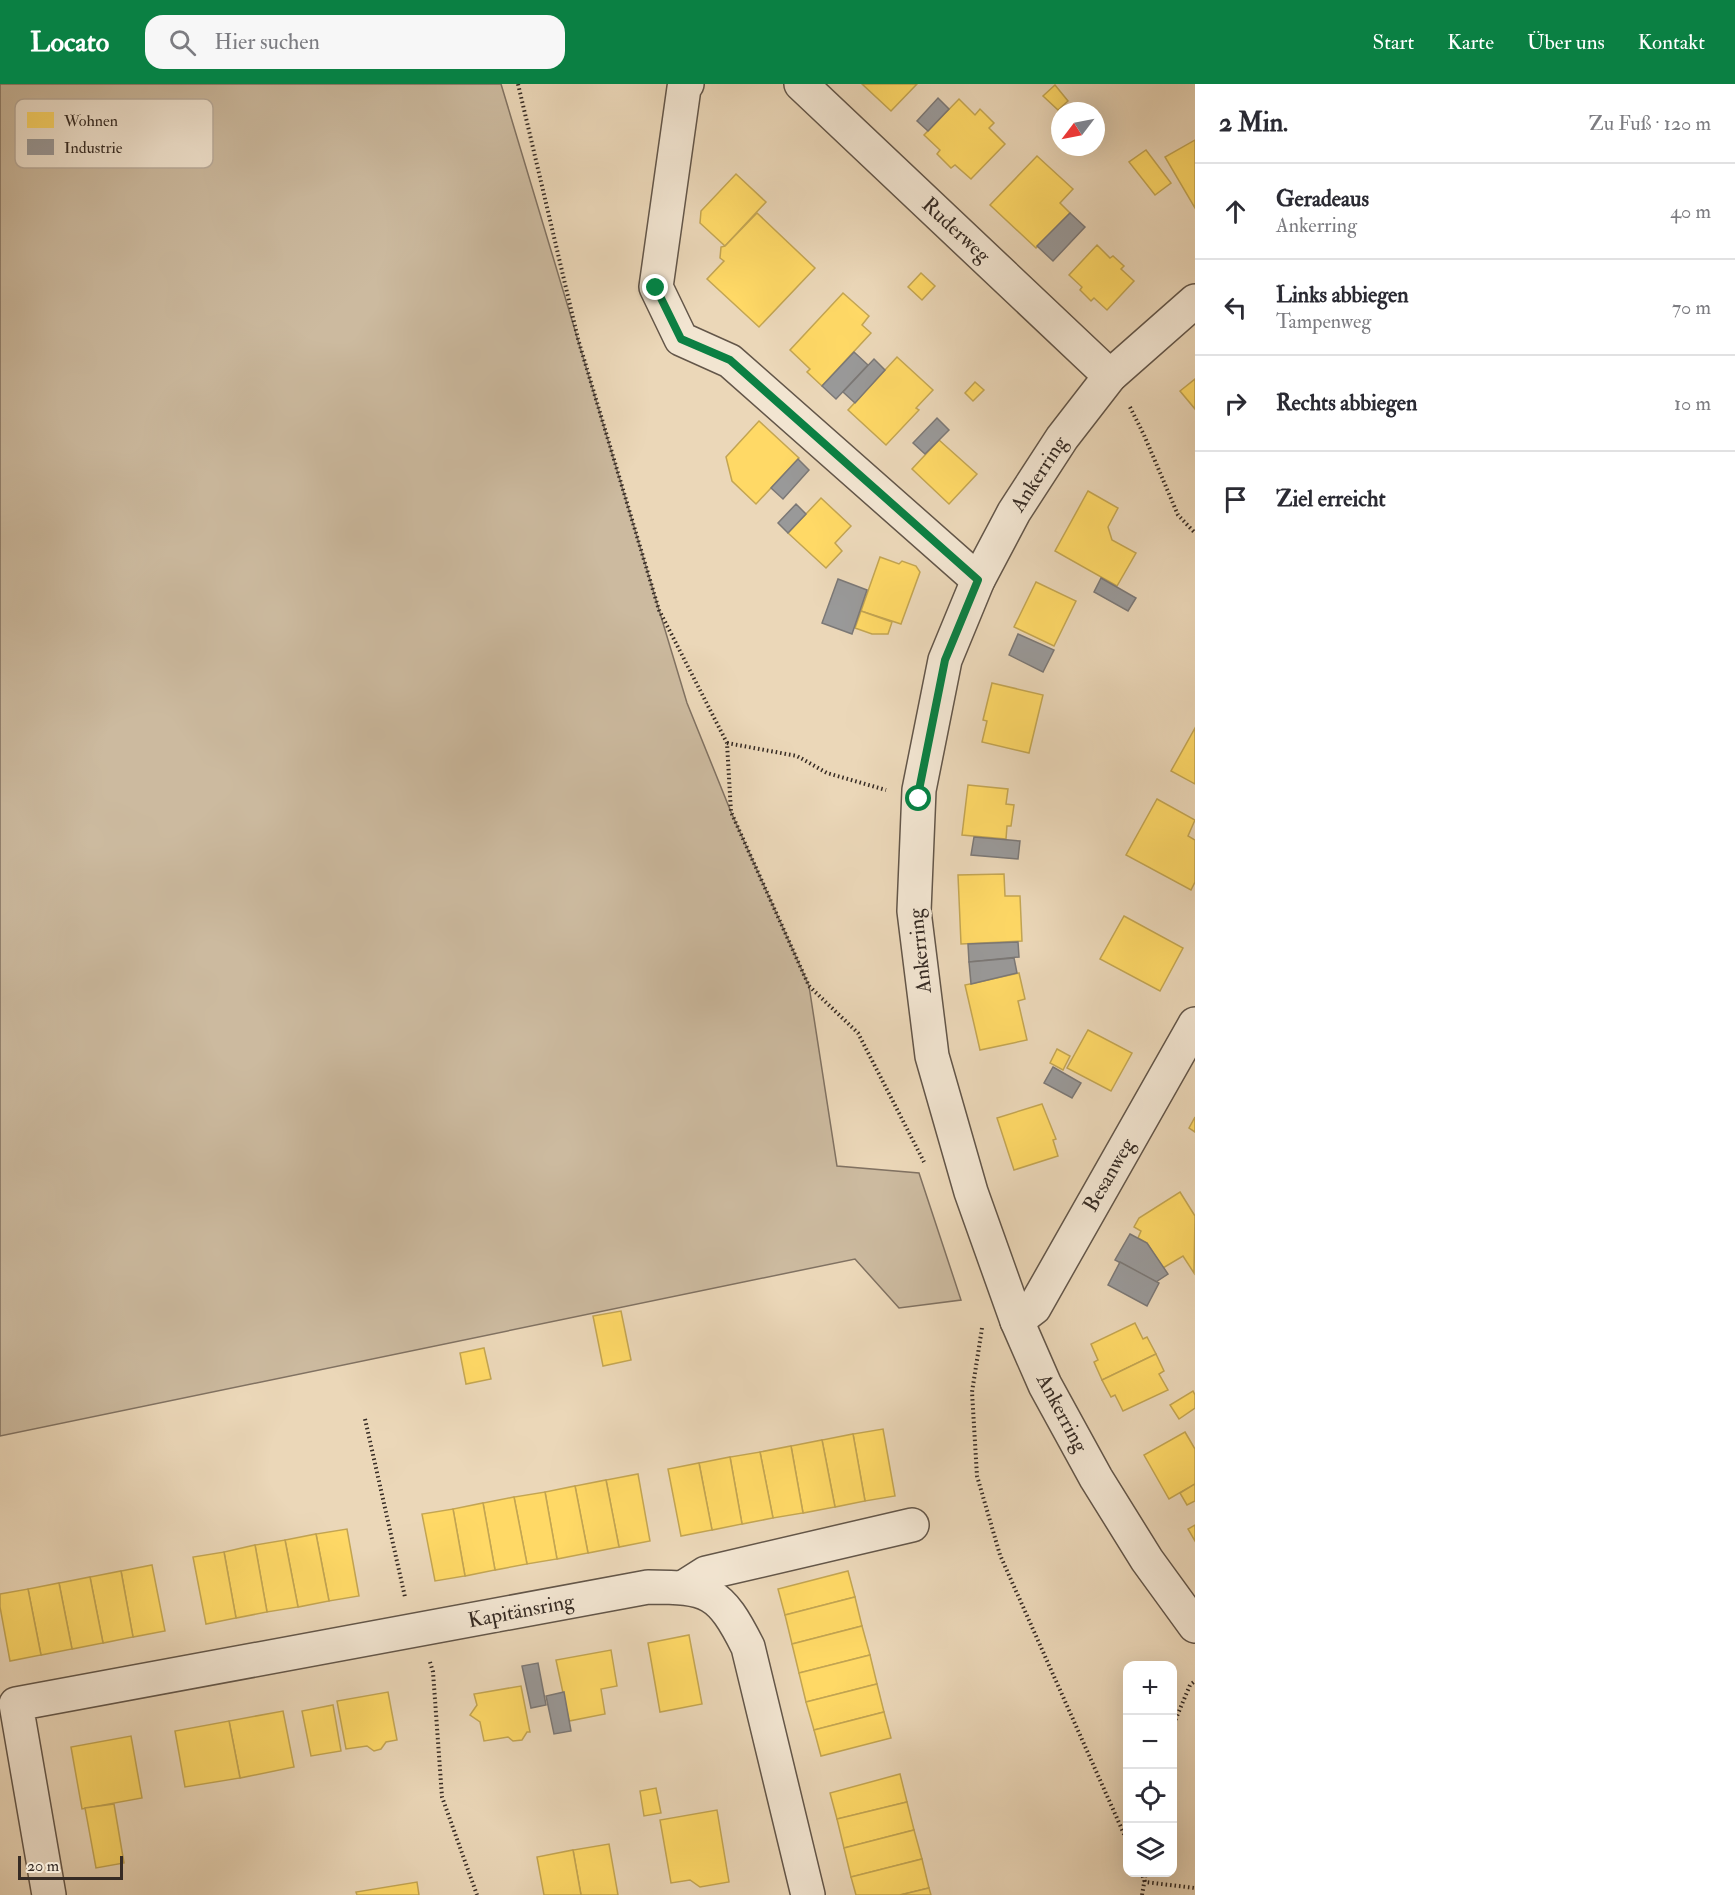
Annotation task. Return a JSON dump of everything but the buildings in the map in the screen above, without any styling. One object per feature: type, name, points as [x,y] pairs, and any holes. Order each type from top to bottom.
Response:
[{"type":"street","points":[[687,84],[684,88],[656,288],[681,339],[730,360],[978,580]]},
{"type":"street","name":"Ruderweg","points":[[801,84],[1110,376]]},
{"type":"street","name":"Ankerring","points":[[1195,301],[1110,376],[1062,438],[1014,512],[978,580],[945,660],[919,790],[914,911],[932,1056],[971,1191],[1017,1321],[1045,1385],[1096,1478],[1147,1560],[1195,1626]]},
{"type":"street","name":"Besanweg","points":[[1017,1321],[1034,1308],[1195,1024]]},
{"type":"street","points":[[684,1587],[706,1572],[912,1525]]},
{"type":"street","name":"Kapitänsring","points":[[49,1895],[8,1706],[648,1587],[684,1587],[716,1598],[733,1617],[747,1647],[808,1895]]},
{"type":"path","points":[[518,84],[578,339],[659,610],[726,743],[731,812],[809,986],[858,1033],[927,1167]]},
{"type":"path","points":[[1110,376],[1125,397],[1144,435],[1178,515],[1195,533]]},
{"type":"path","points":[[726,743],[797,756],[826,773],[919,799]]},
{"type":"path","points":[[983,1323],[972,1392],[977,1476],[1000,1555],[1123,1831]]},
{"type":"path","points":[[365,1419],[404,1596],[422,1630],[433,1672],[442,1797],[477,1895]]},
{"type":"path","points":[[1177,1718],[1190,1685],[1195,1681]]},
{"type":"path","points":[[1143,1877],[1145,1882]]},
{"type":"path","points":[[1142,1895],[1146,1877]]},
{"type":"path","points":[[1145,1882],[1195,1888]]},
{"type":"shaded area","points":[[0,84],[501,84],[687,703],[731,812],[809,986],[837,1166],[919,1173],[961,1300],[899,1308],[855,1259],[0,1436]]},
{"type":"route","points":[[656,288],[681,339],[730,360],[978,580],[945,660],[919,799]]}]
